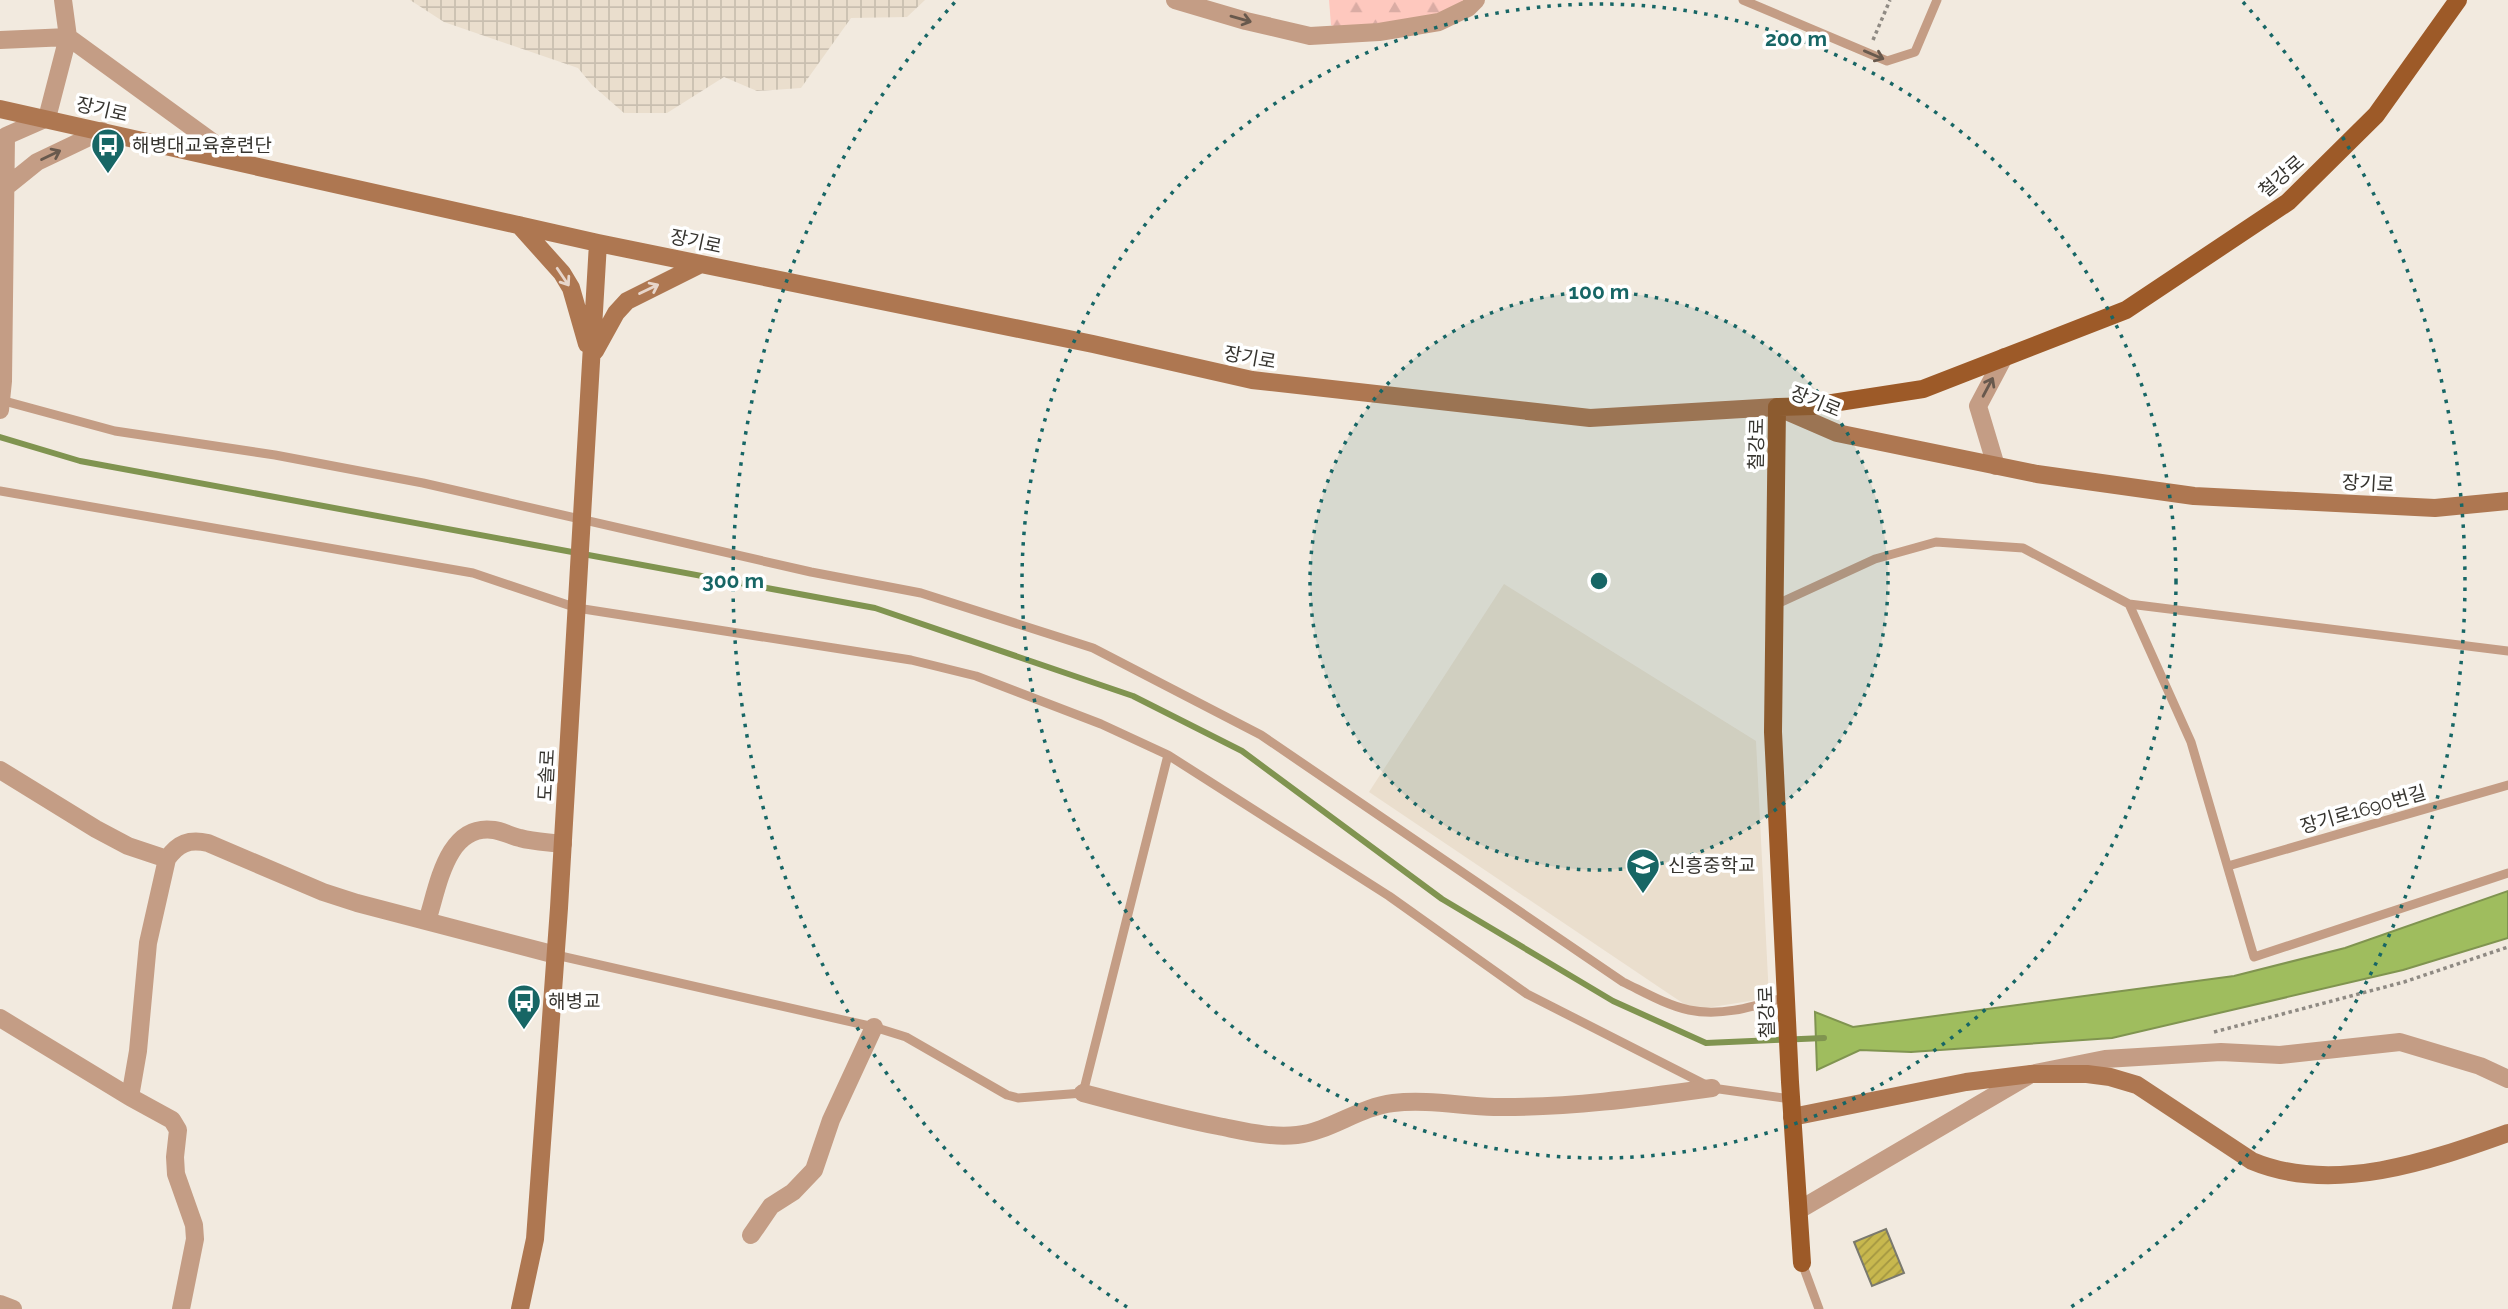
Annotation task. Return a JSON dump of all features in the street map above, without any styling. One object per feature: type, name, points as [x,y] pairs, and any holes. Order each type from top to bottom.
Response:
[{"type":"main road","name":"철강로","points":[[1802,1263],[1790,1090],[1773,732],[1777,407],[1813,406],[1923,389],[2126,310],[2288,202],[2376,115],[2458,0]]},
{"type":"main road","name":"장기로","points":[[0,109],[598,243],[1093,344],[1252,380],[1590,418],[1777,407],[1837,433],[2037,474],[2194,496],[2435,508],[2508,501]]},
{"type":"main road","points":[[519,225],[562,273],[571,288],[591,357]]},
{"type":"main road","name":"도솔로","points":[[520,1309],[535,1239],[556,955],[598,243]]},
{"type":"main road","points":[[591,357],[616,313],[627,301],[701,264]]},
{"type":"main road","points":[[1792,1118],[1966,1082],[2031,1074],[2087,1074],[2137,1085],[2252,1161],[2296,1174],[2378,1171],[2410,1165],[2508,1133]]},
{"type":"street","points":[[1,405],[6,136],[47,118],[68,37],[63,0]]},
{"type":"street","points":[[1175,0],[1310,36],[1379,32],[1439,22],[1468,8],[1475,0]]},
{"type":"street","points":[[0,40],[68,37],[240,162]]},
{"type":"street","points":[[6,187],[37,162],[102,131]]},
{"type":"street","points":[[1996,466],[1978,405],[2004,357]]},
{"type":"street","points":[[0,770],[106,835],[128,846],[167,859]]},
{"type":"street","points":[[427,921],[453,846],[466,834],[494,830],[522,839],[563,844]]},
{"type":"street","points":[[130,1097],[138,1051],[148,943],[167,859],[174,848],[184,842],[208,842],[323,892],[556,955]]},
{"type":"street","points":[[0,1018],[172,1120],[178,1130],[176,1174],[194,1225],[195,1239],[181,1309]]},
{"type":"street","points":[[751,1235],[771,1206],[799,1188],[814,1170],[831,1120],[874,1027]]},
{"type":"street","points":[[1799,1210],[2031,1074],[2105,1059],[2221,1052],[2280,1055],[2400,1042],[2480,1066],[2508,1079]]},
{"type":"street","points":[[1083,1093],[1168,1116],[1277,1136],[1299,1135],[1391,1103],[1425,1102],[1495,1107],[1603,1103],[1712,1088]]},
{"type":"street","points":[[0,1304],[13,1309]]},
{"type":"lane","points":[[1743,0],[1887,61],[1915,52],[1937,0]]},
{"type":"lane","points":[[1,405],[115,430],[302,460],[423,483],[583,525],[921,593],[1093,648],[1261,735],[1623,982],[1688,1010],[1736,1010],[1787,1001]]},
{"type":"lane","points":[[0,491],[473,573],[578,599],[911,660],[976,676],[1101,724],[1168,755],[1390,896],[1527,994],[1712,1088],[1790,1090]]},
{"type":"lane","points":[[1775,605],[1875,559],[1936,542],[2023,548],[2129,604],[2508,651]]},
{"type":"lane","points":[[2129,604],[2191,742],[2254,957],[2508,873]]},
{"type":"lane","points":[[556,955],[874,1027],[906,1037],[1007,1095],[1018,1098],[1083,1093],[1168,755]]},
{"type":"lane","name":"장기로1690번길","points":[[2228,866],[2508,785]]},
{"type":"lane","points":[[1802,1263],[1819,1309]]},
{"type":"path","points":[[1868,52],[1889,0]]},
{"type":"path","points":[[2210,1033],[2404,982],[2508,947]]},
{"type":"shaded area","points":[[410,0],[925,0],[907,17],[851,18],[801,88],[757,91],[724,77],[667,113],[624,113],[592,85],[578,68],[444,22]]},
{"type":"shaded area","name":"신흥중학교","points":[[1504,584],[1756,741],[1769,998],[1693,1010],[1369,792]]},
{"type":"shaded area","points":[[2508,891],[2508,938],[2403,970],[2112,1038],[1911,1052],[1860,1050],[1817,1070],[1815,1012],[1853,1027],[2234,976],[2345,948]]},
{"type":"green space","points":[[1329,0],[1466,0],[1435,17],[1343,30],[1331,25]]},
{"type":"building","points":[[1886,1229],[1904,1273],[1872,1286],[1854,1242]]},
{"type":"waterway","points":[[0,437],[80,461],[875,608],[1133,696],[1242,751],[1442,899],[1613,1001],[1706,1043],[1824,1038]]},
{"type":"place","name":"해병대교육훈련단","points":[[108,175]]},
{"type":"place","name":"신흥중학교","points":[[1643,895]]},
{"type":"place","name":"해병교","points":[[524,1031]]}]
